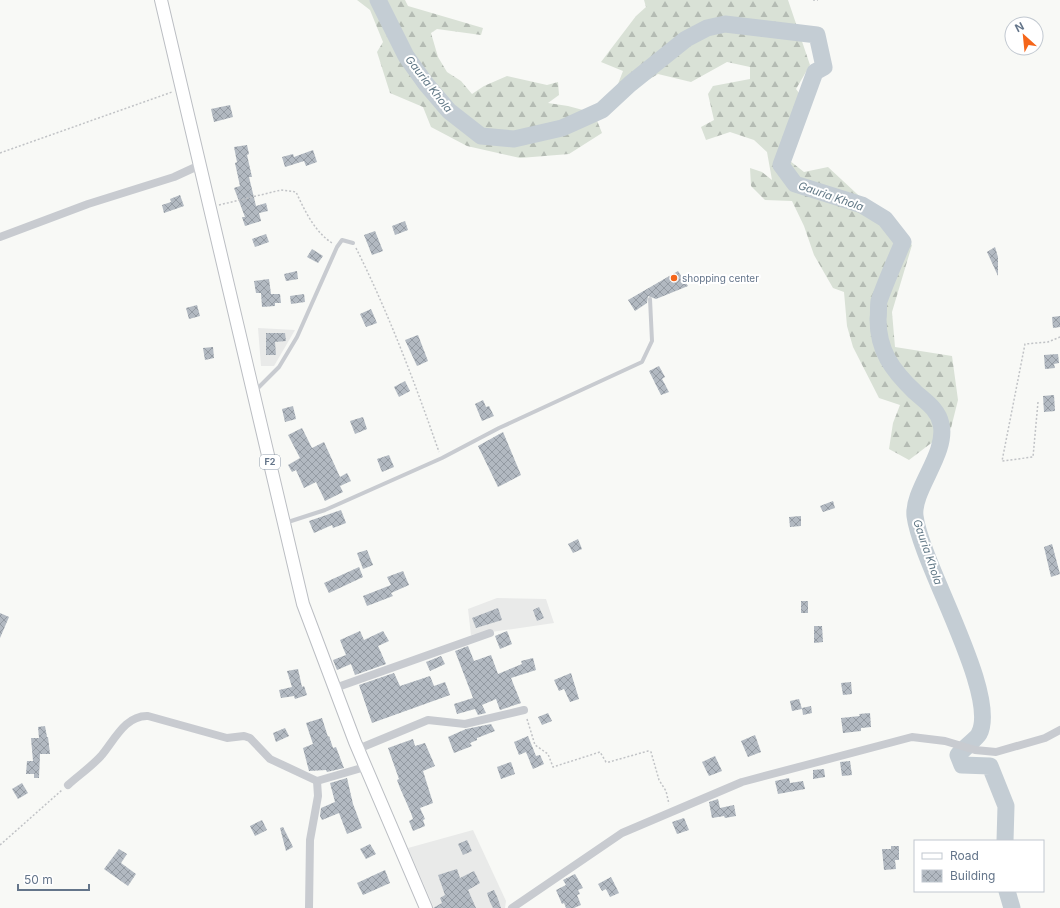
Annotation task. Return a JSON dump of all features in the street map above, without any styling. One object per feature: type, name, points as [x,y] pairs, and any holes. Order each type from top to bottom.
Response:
[{"type":"main road","name":"F2","points":[[161,0],[303,604],[365,767],[426,908]]},
{"type":"street","points":[[0,237],[88,204],[174,176],[200,165]]},
{"type":"street","points":[[335,688],[490,633]]},
{"type":"street","points":[[358,749],[428,720],[465,724],[524,710]]},
{"type":"street","points":[[68,785],[101,756],[119,731],[140,716],[227,738],[244,736],[250,738],[270,759],[317,781],[365,767]]},
{"type":"street","points":[[512,908],[622,833],[742,782],[831,757],[912,737],[945,741],[975,750],[996,752],[1045,738],[1060,730]]},
{"type":"street","points":[[309,908],[310,840],[318,796],[317,781]]},
{"type":"lane","points":[[254,392],[279,367],[297,337],[337,247],[342,240],[353,243]]},
{"type":"lane","points":[[284,523],[325,510],[442,458],[499,428],[642,362],[652,341],[650,300]]},
{"type":"path","points":[[814,1],[818,0]]},
{"type":"path","points":[[0,153],[182,89]]},
{"type":"path","points":[[210,207],[281,190],[296,192],[309,218],[324,238],[337,247]]},
{"type":"path","points":[[353,243],[371,278],[408,363],[442,458]]},
{"type":"path","points":[[1038,402],[1033,457],[1002,461],[1025,344],[1048,342],[1060,337]]},
{"type":"path","points":[[524,710],[535,745],[548,754],[553,767],[600,752],[606,762],[648,751],[652,752],[659,780],[666,791],[668,802],[676,810]]},
{"type":"path","points":[[0,845],[68,785]]},
{"type":"shaded area","points":[[258,328],[295,330],[274,366],[261,366]]},
{"type":"shaded area","points":[[497,598],[546,599],[554,623],[471,635],[468,609]]},
{"type":"shaded area","points":[[473,830],[506,901],[505,908],[434,908],[408,848]]},
{"type":"green space","points":[[357,0],[405,0],[408,6],[483,28],[481,35],[437,29],[431,33],[438,57],[447,72],[461,81],[472,94],[484,86],[507,76],[547,85],[558,82],[559,95],[548,103],[568,106],[594,113],[602,133],[569,154],[520,158],[467,146],[431,127],[423,107],[390,93],[377,52],[383,42],[370,10]]},
{"type":"green space","points":[[644,0],[788,0],[810,65],[796,89],[805,101],[788,123],[780,153],[804,172],[828,167],[912,245],[892,312],[895,347],[952,356],[958,400],[951,428],[909,460],[889,449],[893,423],[900,405],[879,398],[853,347],[847,326],[844,292],[833,288],[814,255],[804,226],[792,201],[765,200],[751,186],[750,168],[762,172],[772,180],[767,152],[754,140],[730,132],[706,140],[701,127],[714,120],[708,94],[713,86],[750,79],[750,67],[727,62],[691,82],[658,74],[622,96],[618,84],[623,71],[601,62],[636,16],[646,7]]},
{"type":"building","points":[[230,105],[233,117],[214,122],[211,109]]},
{"type":"building","points":[[247,145],[249,154],[247,155],[252,177],[249,177],[256,206],[266,203],[268,211],[259,213],[261,221],[245,226],[242,217],[245,217],[234,188],[240,186],[235,163],[237,162],[234,147]]},
{"type":"building","points":[[313,150],[317,162],[306,166],[304,161],[285,167],[282,157],[293,154],[294,157]]},
{"type":"building","points":[[180,195],[184,206],[164,213],[162,205],[171,202],[170,199]]},
{"type":"building","points":[[405,221],[408,230],[395,235],[392,226]]},
{"type":"building","points":[[375,231],[383,251],[372,255],[364,235]]},
{"type":"building","points":[[266,234],[269,242],[255,247],[252,239]]},
{"type":"building","points":[[995,247],[998,257],[998,276],[987,252]]},
{"type":"building","points":[[312,249],[323,256],[318,263],[307,257]]},
{"type":"building","points":[[297,271],[298,279],[286,281],[284,274]]},
{"type":"building","name":"shopping center","points":[[678,271],[688,286],[656,299],[648,296],[647,303],[635,311],[628,300]]},
{"type":"building","points":[[269,279],[271,294],[280,294],[281,303],[275,303],[275,306],[262,307],[261,293],[256,293],[254,281]]},
{"type":"building","points":[[304,294],[305,302],[291,304],[290,296]]},
{"type":"building","points":[[197,305],[200,316],[189,319],[186,308]]},
{"type":"building","points":[[371,309],[377,323],[366,327],[360,314]]},
{"type":"building","points":[[1060,316],[1060,327],[1053,328],[1052,317]]},
{"type":"building","points":[[266,333],[285,333],[286,341],[275,342],[276,355],[266,355]]},
{"type":"building","points":[[418,335],[428,361],[417,366],[405,340]]},
{"type":"building","points":[[213,347],[214,358],[205,360],[203,348]]},
{"type":"building","points":[[1058,354],[1059,363],[1054,364],[1055,368],[1045,369],[1044,355]]},
{"type":"building","points":[[659,366],[665,377],[662,379],[669,392],[661,395],[649,371]]},
{"type":"building","points":[[405,381],[410,391],[399,397],[394,387]]},
{"type":"building","points":[[1054,395],[1055,411],[1044,412],[1043,396]]},
{"type":"building","points":[[483,400],[486,407],[489,406],[494,416],[482,421],[475,404]]},
{"type":"building","points":[[293,406],[296,419],[285,422],[282,409]]},
{"type":"building","points":[[363,417],[367,429],[355,434],[350,421]]},
{"type":"building","points":[[302,428],[312,448],[324,442],[340,477],[347,473],[351,481],[340,486],[343,492],[325,501],[316,482],[304,488],[296,470],[292,472],[288,465],[300,458],[288,435]]},
{"type":"building","points":[[503,432],[521,475],[498,487],[478,446]]},
{"type":"building","points":[[389,455],[394,467],[382,472],[377,459]]},
{"type":"building","points":[[833,501],[835,508],[823,512],[820,506]]},
{"type":"building","points":[[341,510],[346,523],[333,528],[332,525],[314,533],[309,521]]},
{"type":"building","points":[[801,516],[801,526],[790,527],[789,517]]},
{"type":"building","points":[[578,539],[582,549],[573,553],[568,544]]},
{"type":"building","points":[[1052,544],[1060,574],[1051,577],[1044,547]]},
{"type":"building","points":[[367,550],[373,565],[363,569],[357,553]]},
{"type":"building","points":[[359,567],[363,577],[329,593],[324,583]]},
{"type":"building","points":[[403,571],[409,585],[391,593],[393,596],[367,606],[363,596],[391,585],[387,577]]},
{"type":"building","points":[[801,601],[808,601],[808,613],[801,613]]},
{"type":"building","points":[[539,607],[544,618],[537,621],[533,610]]},
{"type":"building","points":[[498,608],[502,620],[476,628],[472,618]]},
{"type":"building","points":[[0,613],[9,617],[0,638]]},
{"type":"building","points":[[814,626],[822,626],[823,642],[814,643]]},
{"type":"building","points":[[360,631],[364,640],[383,631],[389,641],[378,646],[386,664],[355,675],[351,664],[337,670],[333,660],[346,655],[340,640]]},
{"type":"building","points":[[507,631],[512,644],[500,649],[495,636]]},
{"type":"building","points":[[468,646],[474,661],[491,655],[498,674],[522,664],[521,661],[533,658],[536,670],[511,678],[521,703],[500,710],[496,699],[482,705],[486,713],[478,715],[475,709],[457,714],[454,704],[473,698],[455,651]]},
{"type":"building","points":[[441,656],[445,664],[430,671],[426,662]]},
{"type":"building","points":[[298,669],[302,687],[304,686],[307,695],[295,699],[294,696],[281,698],[279,690],[292,687],[287,671]]},
{"type":"building","points":[[394,673],[400,686],[430,676],[434,686],[445,682],[450,695],[372,723],[359,685]]},
{"type":"building","points":[[571,673],[579,699],[570,702],[564,689],[559,691],[554,680]]},
{"type":"building","points":[[851,682],[852,694],[843,695],[841,683]]},
{"type":"building","points":[[799,699],[802,709],[792,711],[790,701]]},
{"type":"building","points":[[811,706],[812,713],[803,715],[802,708]]},
{"type":"building","points":[[548,713],[552,721],[542,725],[538,717]]},
{"type":"building","points":[[870,713],[871,727],[861,728],[861,731],[843,733],[841,718],[860,716],[859,714]]},
{"type":"building","points":[[322,718],[328,737],[329,736],[333,748],[336,747],[344,768],[327,772],[326,770],[309,771],[303,748],[313,744],[306,723]]},
{"type":"building","points":[[491,724],[495,731],[477,738],[477,740],[470,743],[472,746],[454,753],[448,737],[466,729]]},
{"type":"building","points":[[45,726],[50,754],[40,754],[39,778],[34,778],[34,774],[26,774],[27,761],[33,761],[31,738],[39,738],[38,727]]},
{"type":"building","points":[[285,728],[289,736],[276,742],[273,733]]},
{"type":"building","points":[[755,735],[761,752],[748,757],[741,741]]},
{"type":"building","points":[[528,736],[536,756],[540,755],[544,764],[533,769],[526,752],[519,755],[514,742]]},
{"type":"building","points":[[413,739],[415,746],[425,743],[435,766],[423,771],[433,803],[420,808],[425,819],[423,820],[425,826],[413,831],[409,821],[413,819],[397,780],[399,779],[388,748]]},
{"type":"building","points":[[715,756],[722,771],[709,776],[702,762]]},
{"type":"building","points":[[850,761],[852,775],[842,776],[840,762]]},
{"type":"building","points":[[511,762],[515,774],[501,779],[497,767]]},
{"type":"building","points":[[824,769],[825,777],[813,779],[813,770]]},
{"type":"building","points":[[347,778],[353,804],[362,828],[347,834],[339,813],[322,820],[320,816],[321,808],[335,802],[330,783]]},
{"type":"building","points":[[789,778],[790,783],[803,781],[805,789],[778,794],[775,781]]},
{"type":"building","points":[[22,783],[28,793],[18,799],[12,789]]},
{"type":"building","points":[[718,799],[720,808],[734,805],[736,816],[712,818],[709,802]]},
{"type":"building","points":[[684,818],[689,830],[677,834],[672,822]]},
{"type":"building","points":[[262,820],[267,830],[255,836],[250,826]]},
{"type":"building","points":[[283,827],[293,847],[286,851],[280,828]]},
{"type":"building","points":[[467,840],[472,851],[463,855],[458,844]]},
{"type":"building","points":[[370,844],[376,854],[366,859],[360,849]]},
{"type":"building","points":[[891,846],[899,846],[899,860],[895,860],[896,869],[884,870],[882,849],[891,849]]},
{"type":"building","points":[[119,849],[127,854],[121,863],[136,874],[128,886],[104,869]]},
{"type":"building","points":[[457,869],[460,878],[474,871],[480,883],[468,890],[476,908],[433,908],[442,903],[440,898],[445,895],[438,875]]},
{"type":"building","points":[[385,870],[390,883],[363,895],[357,883]]},
{"type":"building","points":[[575,874],[583,888],[578,890],[580,894],[577,895],[581,905],[574,908],[566,908],[564,903],[562,904],[556,890],[566,885],[563,880]]},
{"type":"building","points":[[611,877],[619,893],[610,897],[606,889],[602,891],[598,884]]},
{"type":"building","points":[[494,890],[501,908],[493,908],[490,902],[487,893]]},
{"type":"waterway","name":"Gauria Khola","points":[[378,0],[406,56],[426,84],[449,111],[481,136],[514,139],[562,128],[602,110],[630,84],[686,39],[707,28],[725,24],[817,35],[824,67],[815,72],[781,165],[795,184],[862,205],[885,219],[903,242],[879,301],[879,330],[884,350],[893,368],[934,410],[941,424],[942,435],[939,447],[919,495],[915,516],[920,538],[970,661],[979,690],[983,715],[979,734],[958,755],[962,765],[990,766],[1006,806],[1005,840]]},
{"type":"waterway","name":"Gauria Khola","points":[[1007,892],[1012,908]]},
{"type":"place","name":"shopping center","points":[[674,278]]}]
